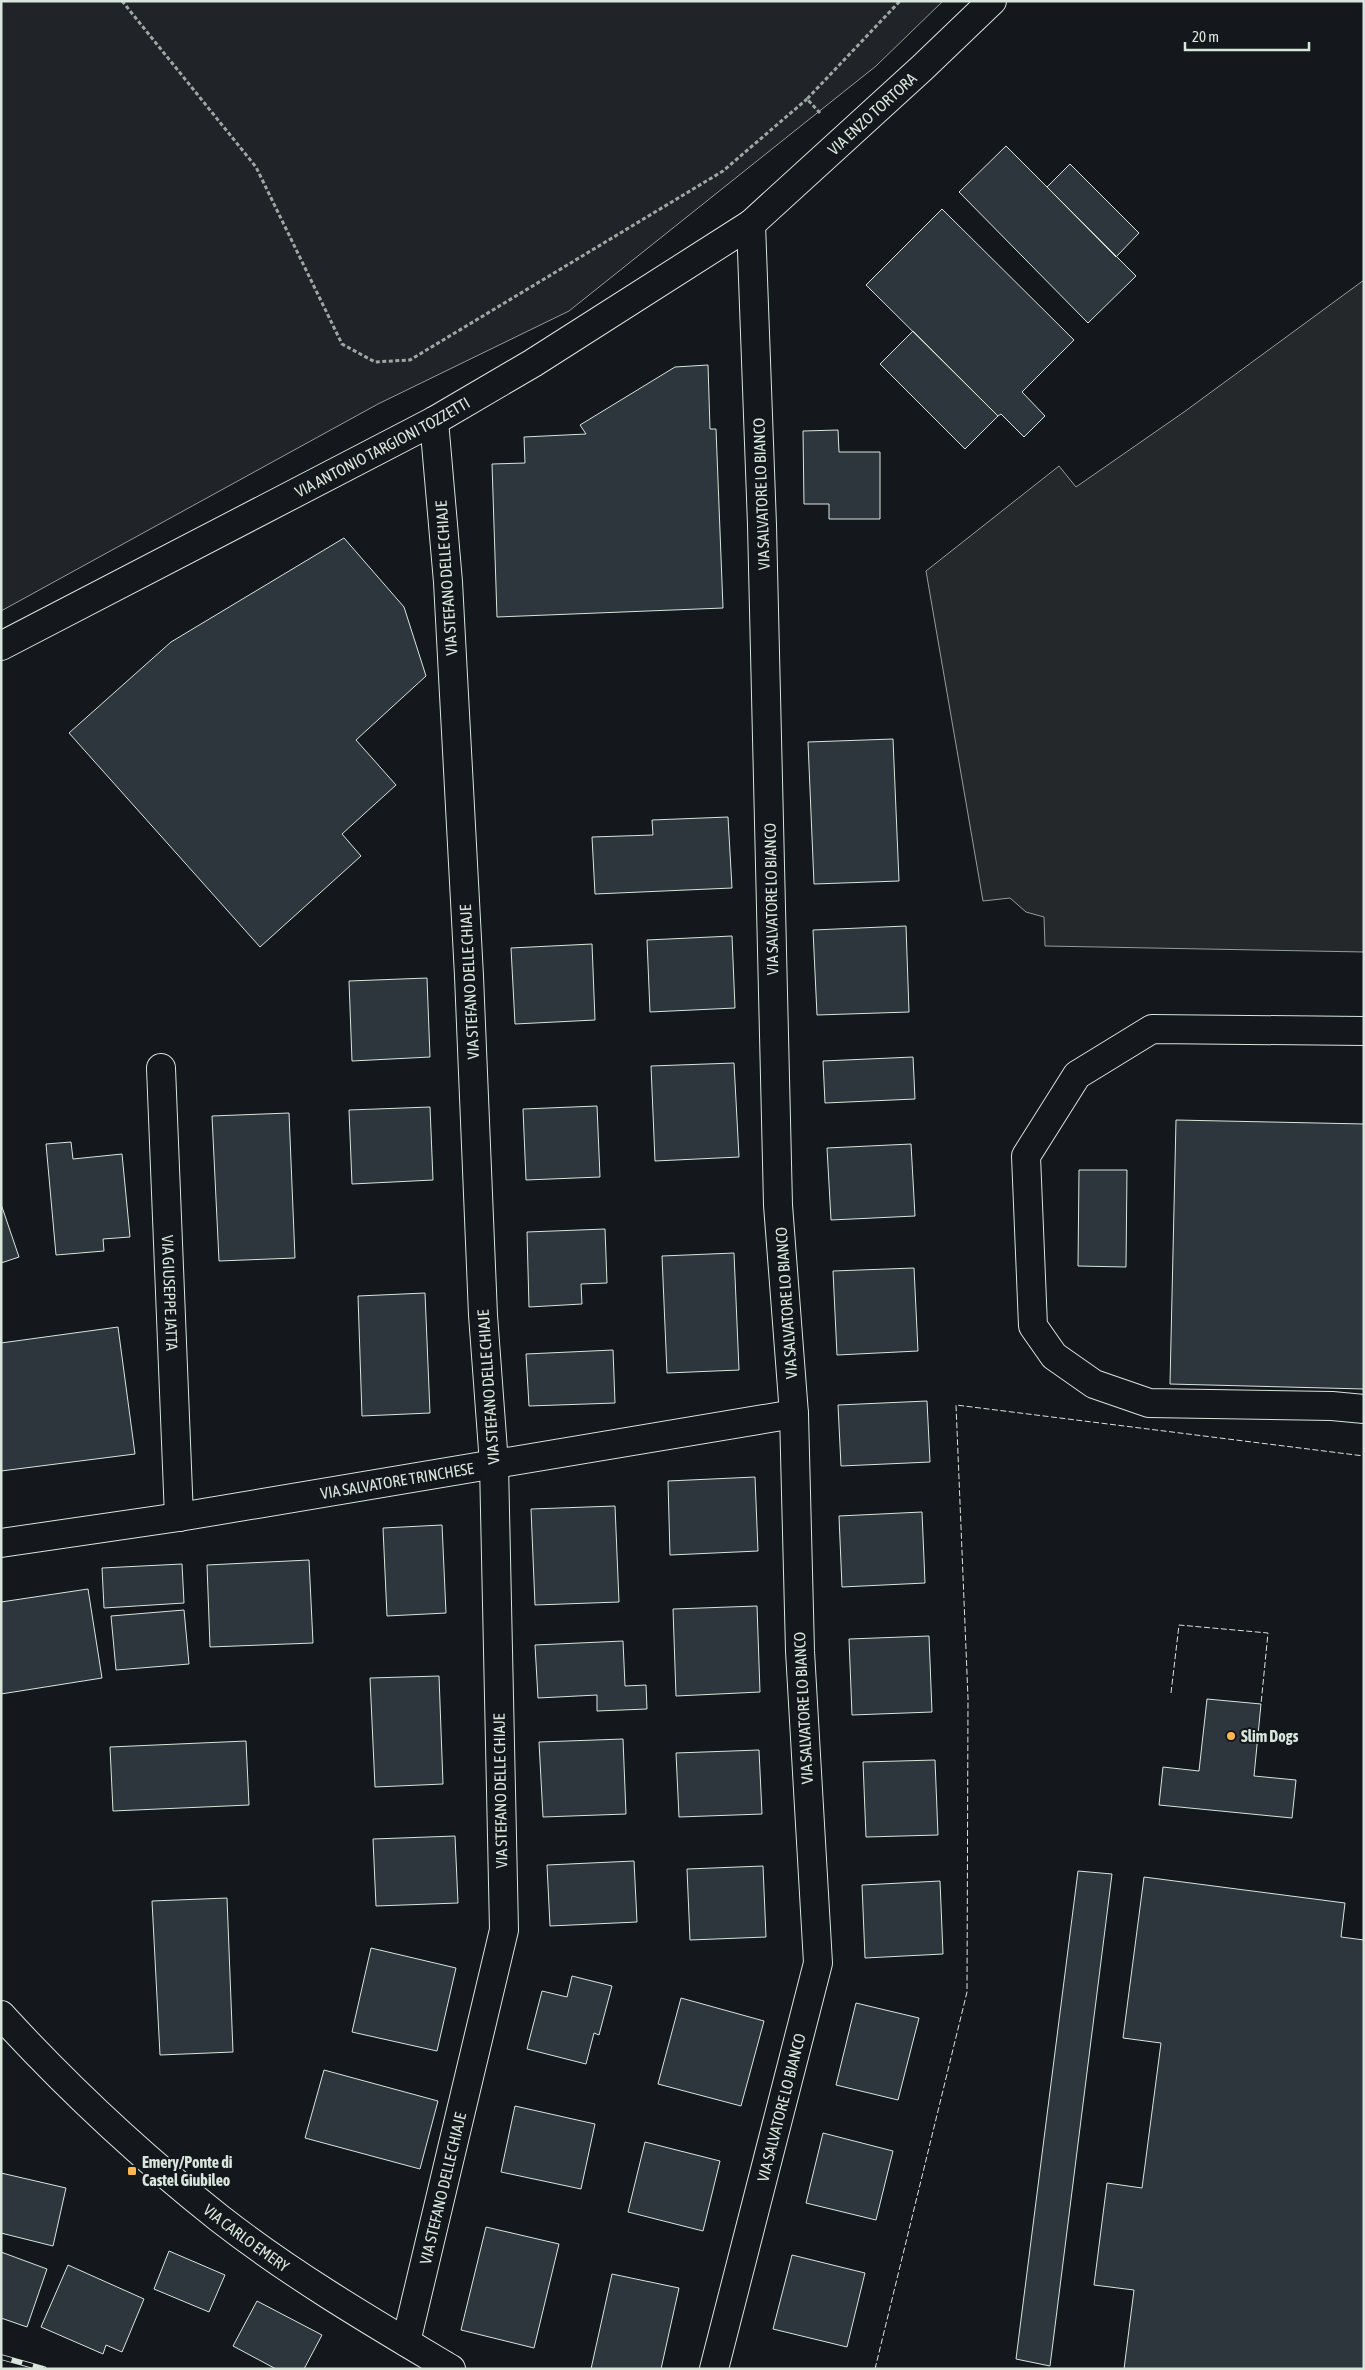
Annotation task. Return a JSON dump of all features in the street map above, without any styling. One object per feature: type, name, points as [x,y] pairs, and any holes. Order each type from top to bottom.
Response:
[{"type":"street","name":"VIA ENZO TORTORA","points":[[751,224],[992,1]]},
{"type":"street","name":"VIA ANTONIO TARGIONI TOZZETTI","points":[[1,646],[434,421],[534,363],[751,224]]},
{"type":"street","name":"VIA SALVATORE LO BIANCO","points":[[714,2369],[818,1963],[800,1651],[794,1414],[778,1205],[762,525],[751,224]]},
{"type":"street","name":"VIA STEFANO DELLE CHIAJE","points":[[406,2342],[504,1930],[494,1464],[483,1315],[469,976],[448,582],[434,421]]},
{"type":"street","points":[[1364,1032],[1152,1029],[1077,1075],[1026,1156],[1033,1326],[1054,1356],[1094,1384],[1149,1403],[1332,1406],[1364,1409]]},
{"type":"street","name":"VIA GIUSEPPE JATTA","points":[[161,1068],[179,1517]]},
{"type":"street","name":"VIA SALVATORE TRINCHESE","points":[[1,1543],[179,1517],[794,1414]]},
{"type":"street","name":"VIA CARLO EMERY","points":[[1,2015],[66,2082],[143,2154],[219,2218],[307,2280],[451,2369]]},
{"type":"path","points":[[122,1],[256,167],[342,344],[375,362],[410,360],[714,176],[807,99],[900,1]]},
{"type":"path","points":[[807,99],[844,139]]},
{"type":"shaded area","points":[[1,1],[943,1],[876,66],[569,311],[378,404],[1,611]]},
{"type":"shaded area","points":[[1364,280],[1364,952],[1045,946],[1044,917],[1026,912],[1010,898],[983,901],[926,571],[1059,466],[1076,487],[1184,412]]},
{"type":"building","points":[[1006,146],[1136,276],[1088,323],[959,192]]},
{"type":"building","points":[[1070,164],[1139,233],[1116,257],[1047,187]]},
{"type":"building","points":[[942,209],[1074,340],[1022,392],[1045,416],[1024,437],[1001,414],[998,416],[866,285]]},
{"type":"building","points":[[913,331],[998,416],[965,449],[880,364]]},
{"type":"building","points":[[708,365],[710,429],[716,429],[723,608],[497,617],[492,464],[525,463],[524,437],[586,434],[580,425],[675,367]]},
{"type":"building","points":[[838,430],[839,452],[880,452],[880,519],[829,519],[829,504],[804,504],[803,431]]},
{"type":"building","points":[[344,538],[404,607],[426,676],[356,740],[396,785],[342,834],[361,856],[260,947],[69,733],[171,642]]},
{"type":"building","points":[[893,739],[899,881],[814,884],[808,742]]},
{"type":"building","points":[[728,817],[732,888],[595,894],[592,837],[653,835],[652,820]]},
{"type":"building","points":[[906,926],[909,1012],[817,1015],[813,930]]},
{"type":"building","points":[[732,936],[735,1008],[650,1012],[647,940]]},
{"type":"building","points":[[592,944],[595,1020],[515,1024],[511,948]]},
{"type":"building","points":[[427,978],[430,1057],[352,1061],[349,981]]},
{"type":"building","points":[[913,1057],[915,1099],[825,1103],[823,1061]]},
{"type":"building","points":[[734,1063],[739,1157],[655,1161],[651,1066]]},
{"type":"building","points":[[597,1106],[600,1177],[526,1180],[523,1109]]},
{"type":"building","points":[[430,1107],[433,1180],[352,1184],[349,1110]]},
{"type":"building","points":[[289,1113],[295,1258],[219,1261],[212,1116]]},
{"type":"building","points":[[1176,1120],[1364,1124],[1364,1389],[1170,1384]]},
{"type":"building","points":[[71,1142],[73,1159],[122,1154],[130,1237],[103,1239],[104,1251],[56,1255],[46,1144]]},
{"type":"building","points":[[911,1144],[915,1216],[831,1220],[827,1148]]},
{"type":"building","points":[[1079,1170],[1127,1170],[1126,1267],[1078,1266]]},
{"type":"building","points":[[1,1204],[19,1257],[1,1263]]},
{"type":"building","points":[[605,1229],[607,1283],[581,1284],[582,1304],[529,1307],[527,1232]]},
{"type":"building","points":[[734,1253],[739,1370],[667,1373],[662,1256]]},
{"type":"building","points":[[914,1268],[918,1351],[837,1355],[833,1271]]},
{"type":"building","points":[[425,1293],[430,1413],[362,1416],[358,1296]]},
{"type":"building","points":[[118,1327],[135,1454],[1,1471],[1,1343]]},
{"type":"building","points":[[613,1350],[615,1403],[529,1406],[526,1354]]},
{"type":"building","points":[[927,1401],[930,1462],[841,1466],[838,1405]]},
{"type":"building","points":[[755,1477],[758,1551],[670,1555],[668,1481]]},
{"type":"building","points":[[615,1506],[619,1602],[535,1605],[531,1509]]},
{"type":"building","points":[[922,1512],[925,1583],[842,1587],[839,1516]]},
{"type":"building","points":[[442,1525],[446,1613],[387,1616],[383,1528]]},
{"type":"building","points":[[309,1560],[313,1643],[210,1647],[207,1565]]},
{"type":"building","points":[[182,1564],[184,1603],[104,1608],[102,1568]]},
{"type":"building","points":[[88,1589],[102,1678],[1,1694],[1,1602]]},
{"type":"building","points":[[757,1606],[760,1692],[676,1696],[673,1609]]},
{"type":"building","points":[[184,1610],[189,1664],[116,1670],[111,1616]]},
{"type":"building","points":[[929,1636],[932,1712],[852,1715],[849,1639]]},
{"type":"building","points":[[623,1641],[625,1686],[646,1685],[647,1709],[597,1711],[597,1695],[538,1698],[535,1645]]},
{"type":"building","points":[[439,1676],[443,1784],[375,1787],[370,1678]]},
{"type":"building","name":"Slim Dogs","points":[[1207,1699],[1261,1704],[1254,1776],[1296,1780],[1292,1818],[1159,1805],[1163,1767],[1199,1771]]},
{"type":"building","points":[[623,1739],[626,1814],[543,1817],[539,1742]]},
{"type":"building","points":[[246,1741],[249,1805],[113,1811],[110,1747]]},
{"type":"building","points":[[759,1750],[762,1814],[679,1817],[676,1753]]},
{"type":"building","points":[[935,1760],[938,1835],[866,1837],[863,1762]]},
{"type":"building","points":[[455,1836],[458,1903],[376,1906],[373,1839]]},
{"type":"building","points":[[634,1861],[637,1922],[550,1926],[547,1865]]},
{"type":"building","points":[[763,1866],[766,1937],[690,1940],[687,1869]]},
{"type":"building","points":[[1078,1871],[1112,1874],[1050,2366],[1016,2359]]},
{"type":"building","points":[[1144,1877],[1345,1903],[1341,1937],[1364,1940],[1364,2369],[1124,2369],[1134,2290],[1094,2285],[1107,2183],[1142,2188],[1161,2043],[1123,2038]]},
{"type":"building","points":[[940,1881],[943,1954],[865,1958],[862,1885]]},
{"type":"building","points":[[227,1898],[233,2052],[160,2055],[152,1901]]},
{"type":"building","points":[[371,1948],[456,1968],[437,2051],[352,2032]]},
{"type":"building","points":[[572,1976],[612,1986],[599,2035],[594,2033],[586,2064],[527,2049],[542,1991],[567,1997]]},
{"type":"building","points":[[681,1998],[764,2021],[741,2106],[658,2084]]},
{"type":"building","points":[[856,2003],[919,2018],[898,2100],[836,2085]]},
{"type":"building","points":[[324,2070],[438,2101],[420,2169],[305,2138]]},
{"type":"building","points":[[515,2106],[595,2124],[581,2189],[501,2172]]},
{"type":"building","points":[[823,2133],[893,2151],[876,2220],[806,2203]]},
{"type":"building","points":[[645,2142],[720,2161],[703,2231],[628,2212]]},
{"type":"building","points":[[1,2173],[66,2188],[53,2246],[1,2233]]},
{"type":"building","points":[[486,2227],[559,2244],[534,2348],[461,2330]]},
{"type":"building","points":[[169,2251],[225,2275],[209,2312],[154,2289]]},
{"type":"building","points":[[1,2252],[47,2269],[27,2327],[1,2318]]},
{"type":"building","points":[[792,2255],[865,2273],[847,2347],[773,2329]]},
{"type":"building","points":[[68,2265],[144,2299],[122,2352],[106,2345],[103,2354],[41,2327]]},
{"type":"building","points":[[612,2274],[679,2288],[661,2369],[591,2369]]},
{"type":"building","points":[[257,2301],[322,2335],[304,2369],[276,2369],[233,2346]]},
{"type":"railway","points":[[1,2357],[44,2369]]},
{"type":"fence","points":[[875,2369],[967,1992],[968,1698],[956,1405],[1364,1456]]},
{"type":"fence","points":[[1171,1693],[1179,1625],[1268,1633],[1261,1704]]},
{"type":"place","name":"Slim Dogs","points":[[1231,1736]]},
{"type":"place","name":"Emery/Ponte di Castel Giubileo","points":[[132,2171]]}]
